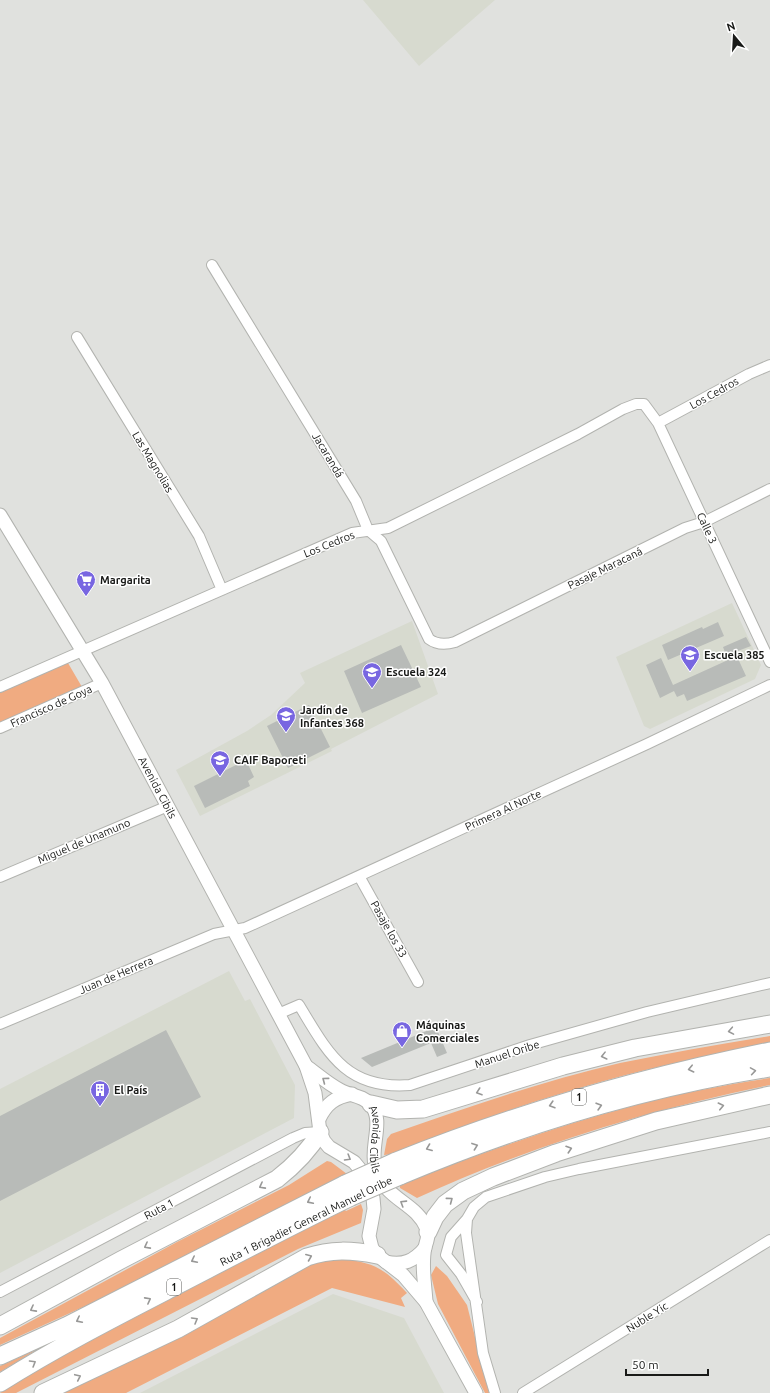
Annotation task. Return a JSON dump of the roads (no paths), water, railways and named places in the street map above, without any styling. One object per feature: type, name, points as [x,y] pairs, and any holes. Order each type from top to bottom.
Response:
[{"type":"highway","points":[[371,1104],[397,1110],[423,1109],[563,1066],[635,1048],[770,1024]]},
{"type":"highway","name":"Ruta 1 Brigadier General Manuel Oribe","points":[[0,1356],[475,1131],[561,1102],[647,1079],[770,1051]]},
{"type":"highway","name":"Ruta 1 Brigadier General Manuel Oribe","points":[[397,1169],[572,1114],[654,1092],[770,1068]]},
{"type":"highway","points":[[427,1240],[435,1217],[445,1204],[463,1191],[493,1177],[556,1153],[656,1121],[770,1095]]},
{"type":"highway","points":[[0,1326],[128,1256],[277,1178],[295,1165],[305,1155],[320,1126]]},
{"type":"highway","name":"Ruta 1 Brigadier General Manuel Oribe","points":[[0,1382],[62,1346],[284,1230],[348,1191]]},
{"type":"highway","points":[[43,1393],[178,1329],[307,1257],[324,1251],[337,1250],[381,1258]]},
{"type":"street","name":"Jacarandá","points":[[212,265],[356,501],[368,530],[381,541],[429,639],[439,644]]},
{"type":"street","name":"Las Magnolias","points":[[77,337],[198,536],[222,590]]},
{"type":"street","name":"Los Cedros","points":[[658,423],[749,374],[770,365]]},
{"type":"street","name":"Los Cedros","points":[[84,651],[352,533],[388,528],[578,434],[623,409],[636,404]]},
{"type":"street","name":"Calle 3","points":[[636,404],[644,404],[658,423],[770,662]]},
{"type":"street","name":"Pasaje Maracaná","points":[[439,644],[455,642],[685,528],[704,522],[770,489]]},
{"type":"street","name":"Avenida Cibils","points":[[0,515],[84,651],[102,683],[306,1066],[315,1093],[320,1126],[329,1147],[354,1162],[359,1168],[373,1198],[374,1209],[369,1236],[381,1258],[403,1275],[426,1302],[476,1393]]},
{"type":"street","points":[[0,687],[84,651]]},
{"type":"street","name":"Francisco de Goya","points":[[0,728],[102,683]]},
{"type":"street","name":"Primera Al Norte","points":[[234,930],[245,928],[359,876],[654,741],[770,685]]},
{"type":"street","name":"Miguel de Unamuno","points":[[0,877],[168,806]]},
{"type":"street","name":"Pasaje los 33","points":[[359,876],[418,982]]},
{"type":"street","name":"Juan de Herrera","points":[[0,1024],[214,934],[234,930]]},
{"type":"street","name":"Manuel Oribe","points":[[278,1014],[299,1005],[333,1057],[345,1070],[383,1086],[398,1086],[410,1085],[432,1079],[530,1045],[647,1012],[770,983]]},
{"type":"street","name":"Avenida Cibils","points":[[306,1066],[332,1086],[361,1097],[371,1104],[376,1115],[378,1126],[373,1151],[375,1167],[387,1191],[416,1212],[427,1240],[424,1265],[426,1302]]},
{"type":"street","points":[[320,1126],[324,1109],[330,1103],[343,1096],[352,1094]]},
{"type":"street","name":"Ruta 1","points":[[0,1292],[293,1138],[320,1126]]},
{"type":"street","points":[[477,1302],[461,1274],[446,1255],[451,1237],[467,1219],[474,1207],[486,1197],[545,1177],[770,1132]]},
{"type":"street","points":[[467,1219],[466,1233],[477,1302],[483,1353],[495,1393]]},
{"type":"street","points":[[381,1258],[403,1264],[418,1256],[427,1240]]},
{"type":"street","name":"Nuble Yic","points":[[523,1393],[770,1240]]},
{"type":"place","name":"Margarita","points":[[86,597]]},
{"type":"place","name":"Escuela 385","points":[[690,672]]},
{"type":"place","name":"Escuela 324","points":[[372,689]]},
{"type":"place","name":"Jardín de Infantes 368","points":[[286,733]]},
{"type":"place","name":"CAIF Baporeti","points":[[220,777]]},
{"type":"place","name":"Máquinas Comerciales","points":[[402,1048]]},
{"type":"place","name":"El País","points":[[100,1107]]}]
